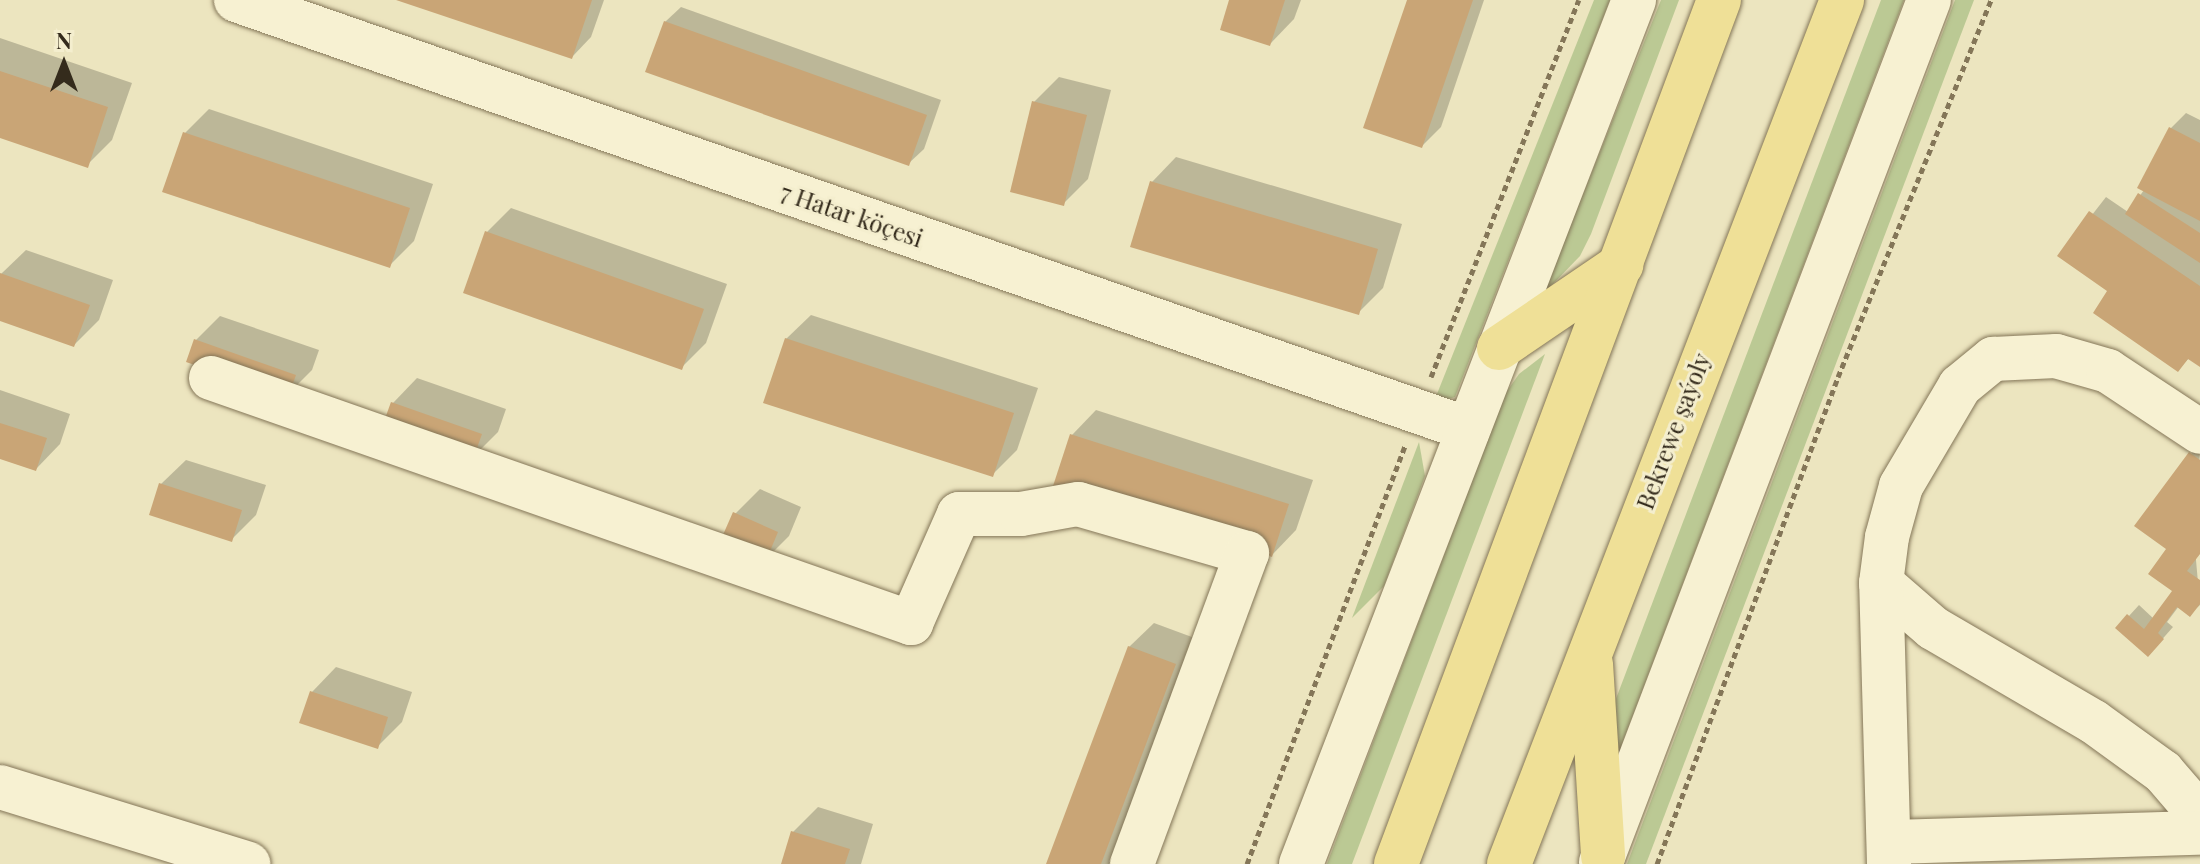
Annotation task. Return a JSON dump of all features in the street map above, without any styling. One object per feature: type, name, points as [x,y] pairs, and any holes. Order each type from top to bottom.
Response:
[{"type":"main road","points":[[1396,864],[1719,0]]},
{"type":"main road","name":"Bekrewe şaýoly","points":[[1509,864],[1590,646],[1842,0]]},
{"type":"main road","points":[[1499,348],[1621,265]]},
{"type":"main road","points":[[1590,646],[1601,860]]},
{"type":"street","name":"7 Hatar köçesi","points":[[236,0],[1468,429]]},
{"type":"street","points":[[1301,864],[1634,0]]},
{"type":"street","points":[[1601,860],[1929,0]]},
{"type":"street","points":[[2200,432],[2108,371],[2056,356],[1993,359],[1960,386],[1901,486],[1881,583],[1889,853],[2200,833]]},
{"type":"street","points":[[211,378],[911,623],[959,514],[1021,514],[1078,504],[1247,553],[1132,864]]},
{"type":"street","points":[[1881,583],[1933,628],[2094,722],[2163,772],[2200,815]]},
{"type":"street","points":[[0,787],[248,864]]},
{"type":"path","points":[[1657,864],[1838,377],[1991,0]]},
{"type":"green space","points":[[1594,0],[1610,0],[1455,397],[1433,404]]},
{"type":"green space","points":[[1661,0],[1679,0],[1591,234],[1580,256],[1549,288],[1546,286]]},
{"type":"green space","points":[[1881,0],[1904,0],[1617,757],[1614,704]]},
{"type":"green space","points":[[1955,0],[1974,0],[1646,864],[1627,864]]},
{"type":"green space","points":[[1545,354],[1352,864],[1327,864],[1505,394],[1519,374]]},
{"type":"green space","points":[[1419,442],[1425,476],[1384,586],[1352,618]]},
{"type":"building","points":[[396,0],[592,0],[572,59]]},
{"type":"building","points":[[1229,0],[1285,0],[1270,46],[1220,30]]},
{"type":"building","points":[[1407,0],[1473,0],[1422,148],[1363,128]]},
{"type":"building","points":[[664,21],[927,115],[909,166],[645,72]]},
{"type":"building","points":[[0,71],[108,107],[88,168],[0,138]]},
{"type":"building","points":[[1032,101],[1087,115],[1064,206],[1010,192]]},
{"type":"building","points":[[2169,127],[2200,143],[2200,221],[2137,188]]},
{"type":"building","points":[[183,132],[410,208],[390,268],[162,192]]},
{"type":"building","points":[[1150,181],[1378,249],[1359,315],[1130,247]]},
{"type":"building","points":[[2138,193],[2200,233],[2200,263],[2125,214]]},
{"type":"building","points":[[2089,211],[2200,286],[2200,367],[2188,359],[2178,372],[2093,313],[2107,291],[2057,256]]},
{"type":"building","points":[[485,231],[704,309],[682,370],[463,293]]},
{"type":"building","points":[[0,273],[90,305],[74,347],[0,321]]},
{"type":"building","points":[[785,338],[1014,413],[993,477],[763,403]]},
{"type":"building","points":[[194,339],[296,375],[288,397],[186,362]]},
{"type":"building","points":[[391,402],[482,434],[473,459],[382,427]]},
{"type":"building","points":[[0,423],[47,438],[36,471],[0,459]]},
{"type":"building","points":[[1070,434],[1289,504],[1272,557],[1053,486]]},
{"type":"building","points":[[2189,452],[2200,460],[2200,554],[2187,571],[2200,580],[2200,604],[2190,617],[2177,607],[2158,633],[2164,639],[2148,657],[2115,628],[2127,614],[2144,629],[2172,591],[2148,574],[2166,549],[2134,526]]},
{"type":"building","points":[[159,483],[242,510],[232,542],[149,515]]},
{"type":"building","points":[[733,512],[778,532],[765,563],[719,544]]},
{"type":"building","points":[[1128,646],[1176,664],[1101,864],[1046,864]]},
{"type":"building","points":[[310,691],[388,717],[378,749],[299,723]]},
{"type":"building","points":[[791,831],[850,849],[845,864],[781,864]]}]
